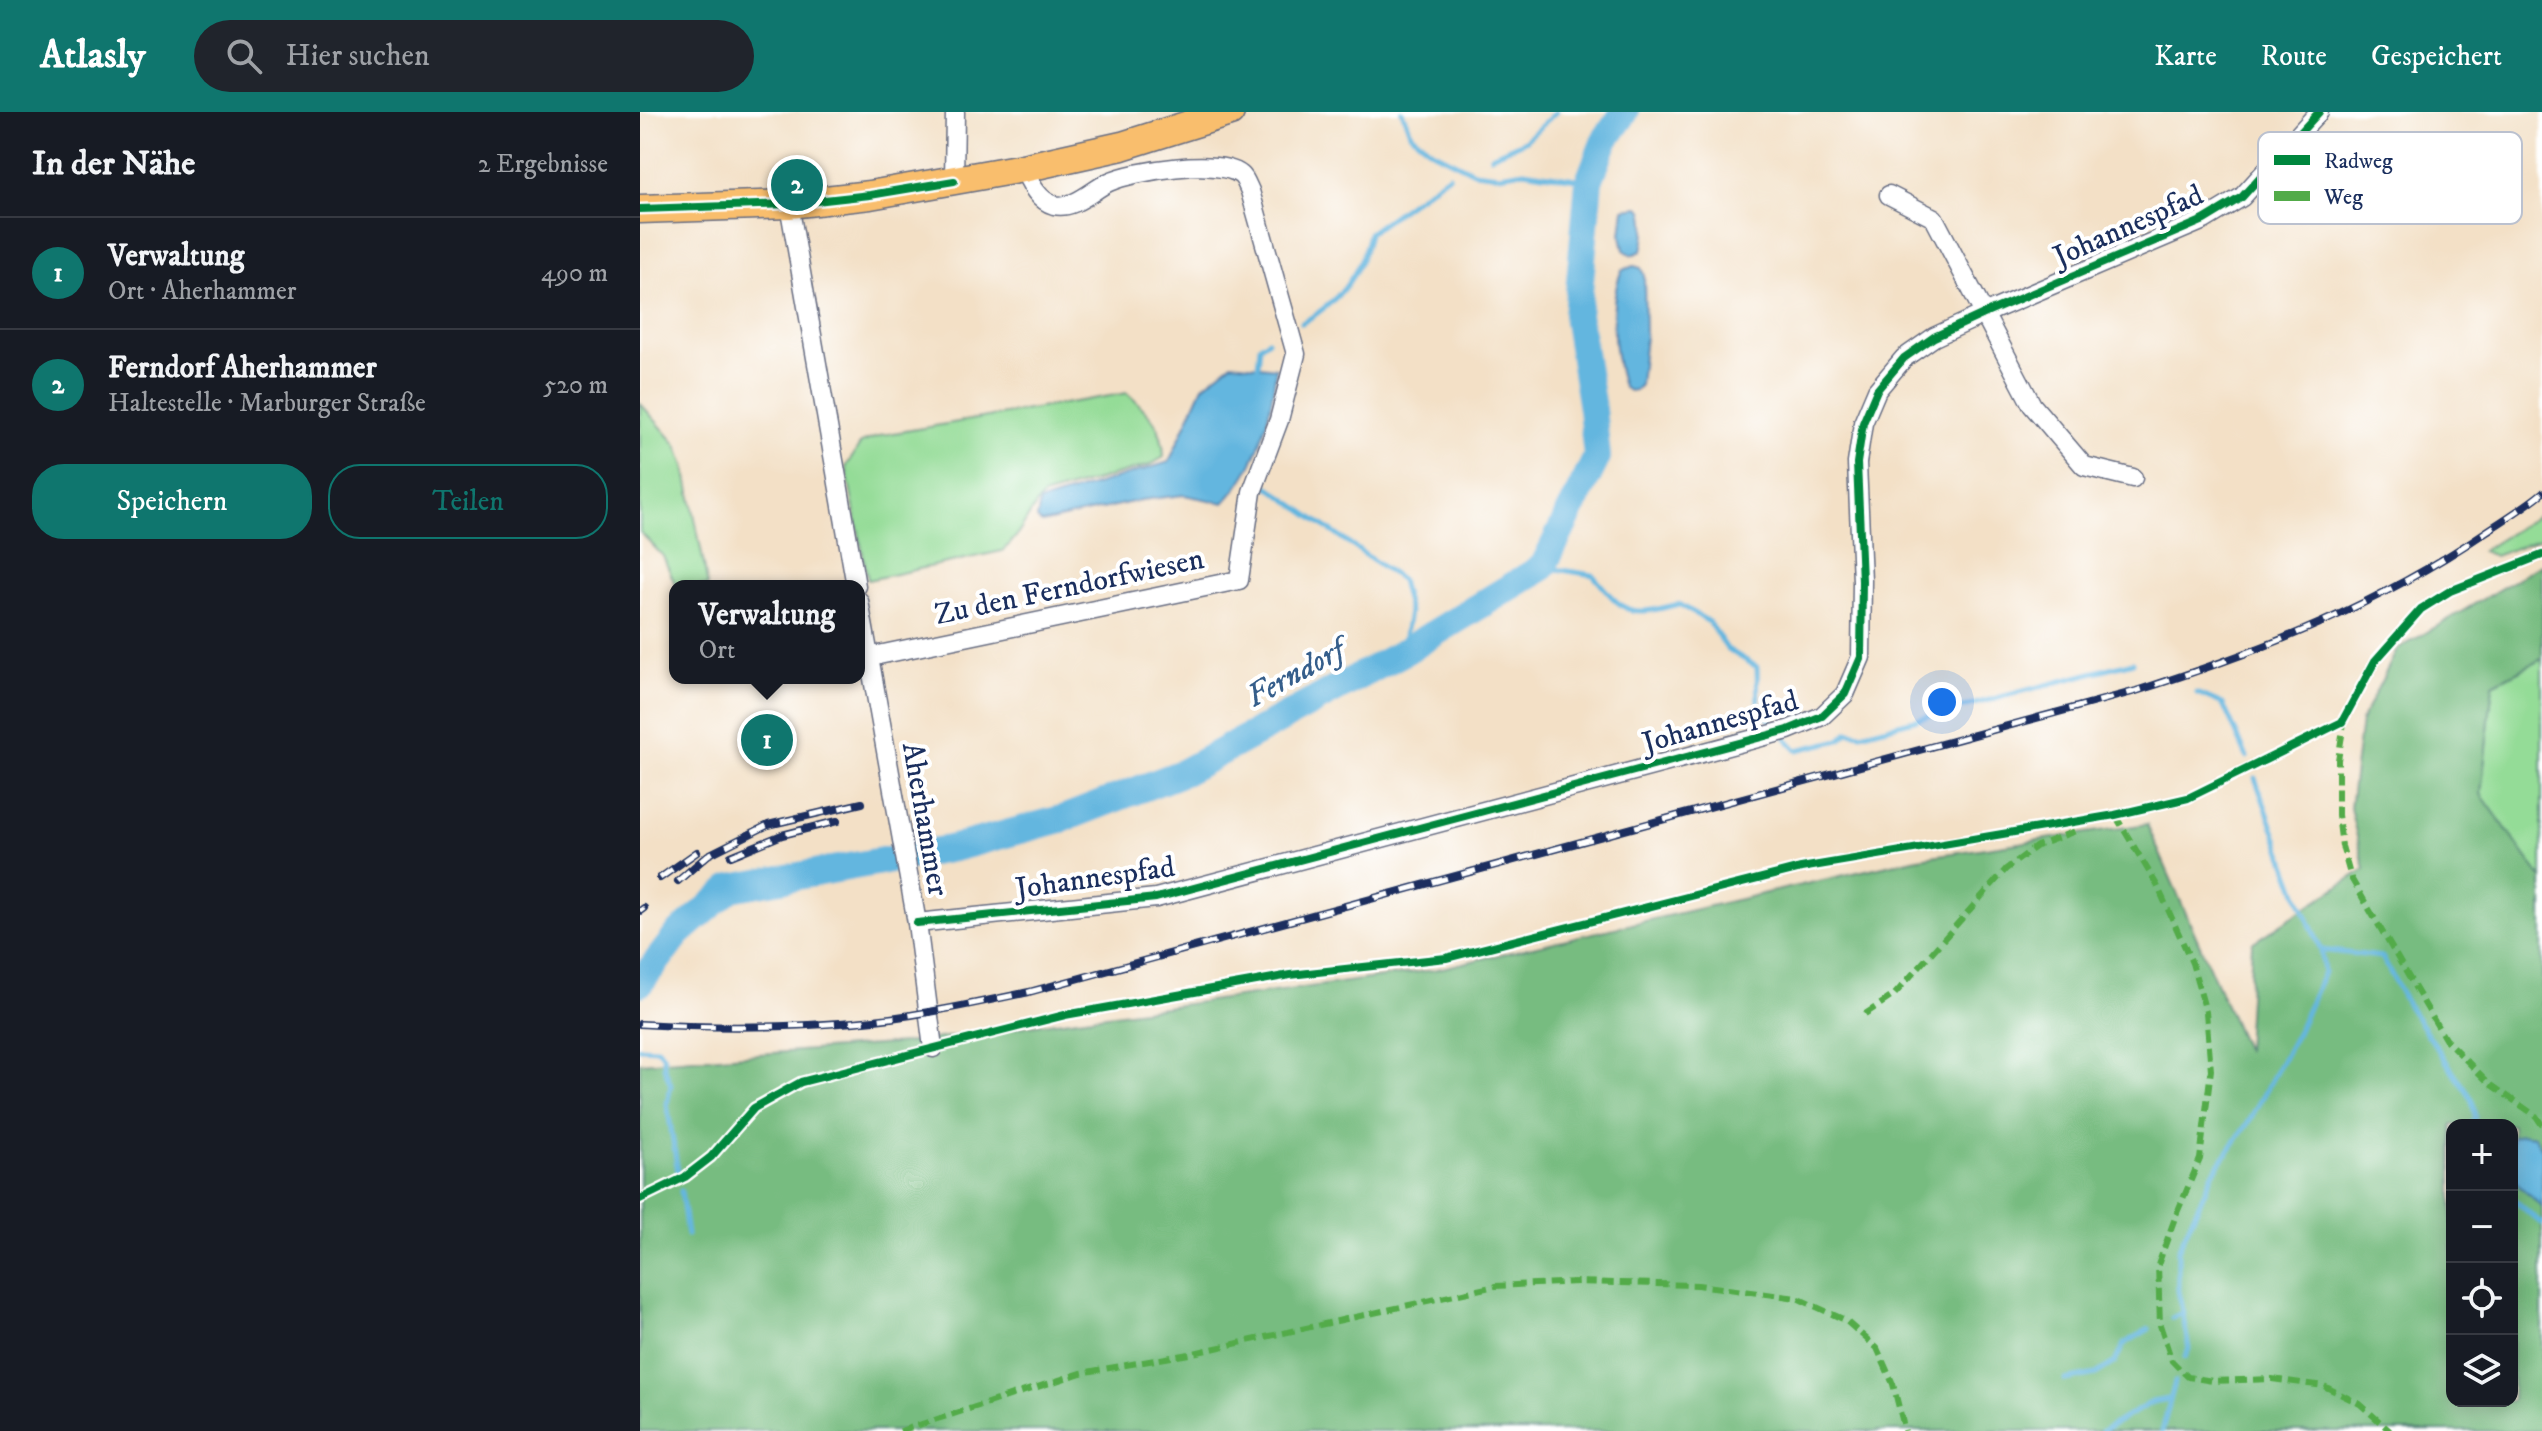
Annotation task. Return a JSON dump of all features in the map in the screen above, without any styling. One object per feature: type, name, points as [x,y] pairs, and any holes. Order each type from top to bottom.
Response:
[{"type":"main road","points":[[640,209],[789,204],[870,195],[1023,168],[1122,146],[1230,112]]},
{"type":"street","points":[[954,181],[955,112]]},
{"type":"street","name":"Johannespfad","points":[[2301,132],[2319,112]]},
{"type":"street","name":"Zu den Ferndorfwiesen","points":[[869,657],[1239,580],[1252,492],[1279,420],[1296,354],[1250,191],[1241,175],[1222,167],[1173,169],[1131,174],[1065,206],[1052,204],[1039,196],[1023,168]]},
{"type":"street","name":"Johannespfad","points":[[917,923],[1156,898],[1788,730],[1822,716],[1845,694],[1861,657],[1862,581],[1857,463],[1863,423],[1877,390],[1904,358],[1934,337],[2204,220],[2242,197],[2258,179]]},
{"type":"street","points":[[1889,195],[1934,218],[2032,405],[2084,466],[2133,478]]},
{"type":"street","points":[[789,204],[855,580]]},
{"type":"street","name":"Aherhammer","points":[[865,635],[917,923],[933,1048]]},
{"type":"green space","points":[[1127,393],[1154,421],[1161,436],[1164,457],[1150,465],[1043,496],[1015,538],[1002,551],[868,580],[846,467],[861,443],[882,435]]},
{"type":"green space","points":[[640,403],[677,445],[685,466],[707,580],[673,580],[663,556],[640,532]]},
{"type":"green space","points":[[2542,513],[2542,538],[2495,556],[2482,551]]},
{"type":"green space","points":[[2542,564],[2542,659],[2493,684],[2481,794],[2542,879],[2542,1149],[2534,1136],[2518,1135],[2518,1119],[2446,1119],[2446,1407],[2518,1407],[2518,1185],[2542,1207],[2542,1431],[640,1431],[640,1063],[904,1043],[1433,970],[1918,858],[2147,824],[2246,1051],[2252,943],[2365,869],[2350,808],[2361,721],[2397,650]]},
{"type":"green space","points":[[2542,659],[2542,879],[2481,795],[2493,684]]},
{"type":"water","points":[[1639,207],[1644,215],[1644,241],[1642,251],[1632,255],[1624,250],[1621,235],[1624,209]]},
{"type":"water","points":[[1634,266],[1641,268],[1644,275],[1645,336],[1640,385],[1629,391],[1623,387],[1617,360],[1614,312],[1622,270]]},
{"type":"water","points":[[1232,363],[1276,368],[1267,422],[1255,457],[1224,503],[1184,495],[1141,500],[1042,523],[1037,519],[1040,502],[1169,462],[1203,386]]},
{"type":"water","points":[[2518,1135],[2534,1136],[2542,1149],[2542,1207],[2518,1185]]},
{"type":"waterway","points":[[1402,112],[1412,135],[1432,151],[1474,172],[1499,175],[1524,171],[1589,181]]},
{"type":"waterway","points":[[1491,156],[1525,141],[1556,112]]},
{"type":"waterway","name":"Ferndorf","points":[[640,983],[678,934],[731,888],[954,848],[1065,818],[1184,772],[1402,653],[1543,567],[1597,457],[1577,315],[1589,181],[1605,140],[1625,112]]},
{"type":"waterway","points":[[1302,323],[1327,306],[1346,286],[1360,261],[1369,233],[1449,175]]},
{"type":"waterway","points":[[1258,366],[1260,346],[1268,340]]},
{"type":"waterway","points":[[1266,485],[1401,580],[1409,612],[1402,653]]},
{"type":"waterway","points":[[1543,567],[1593,575],[1613,598],[1629,609],[1649,611],[1679,604],[1709,622],[1727,649],[1757,667],[1758,705],[1775,727]]},
{"type":"waterway","points":[[1785,737],[1797,750],[1840,740],[1848,732],[1861,734],[2133,662]]},
{"type":"waterway","points":[[2197,693],[2223,704],[2247,757]]},
{"type":"waterway","points":[[2255,778],[2321,950],[2382,957],[2407,1004],[2472,1099],[2474,1119]]},
{"type":"waterway","points":[[2185,1357],[2189,1349],[2178,1289],[2178,1250],[2213,1173],[2248,1123],[2297,1033],[2324,972],[2321,950]]},
{"type":"waterway","points":[[640,1048],[658,1049],[664,1057],[664,1067],[671,1085],[667,1104],[678,1172]]},
{"type":"waterway","points":[[681,1191],[687,1235]]},
{"type":"waterway","points":[[2518,1203],[2542,1224]]},
{"type":"waterway","points":[[2172,1318],[2184,1312]]},
{"type":"waterway","points":[[2065,1380],[2096,1374],[2115,1362],[2124,1344],[2149,1329]]},
{"type":"waterway","points":[[2162,1431],[2175,1382]]},
{"type":"waterway","points":[[2102,1431],[2152,1402],[2169,1399]]},
{"type":"railway","points":[[640,1024],[747,1027],[854,1022],[1029,992],[2136,691],[2273,643],[2361,604],[2446,558],[2542,493]]},
{"type":"railway","points":[[678,881],[708,855],[768,825],[862,803]]},
{"type":"railway","points":[[731,856],[782,835],[837,821]]},
{"type":"railway","points":[[660,878],[697,852]]},
{"type":"railway","points":[[640,911],[644,908]]},
{"type":"marked path","points":[[2345,717],[2338,760],[2338,815],[2351,878],[2445,1039],[2490,1084],[2536,1116],[2542,1125]]},
{"type":"marked path","points":[[2115,815],[2157,885],[2192,963],[2206,1012],[2211,1070],[2200,1159],[2158,1265],[2160,1325],[2172,1361],[2188,1377],[2213,1381],[2272,1379],[2324,1386],[2360,1404],[2390,1431]]},
{"type":"marked path","points":[[1865,1014],[1894,995],[2006,869],[2037,846],[2078,830]]},
{"type":"marked path","points":[[900,1431],[1081,1373],[1189,1354],[1495,1286],[1578,1282],[1698,1285],[1797,1298],[1845,1320],[1877,1348],[1893,1384],[1905,1431]]},
{"type":"cycle path","points":[[2301,132],[2319,112]]},
{"type":"cycle path","points":[[917,923],[1156,898],[1788,730],[1822,716],[1845,694],[1861,657],[1862,581],[1857,463],[1863,423],[1877,390],[1904,358],[1934,337],[2204,220],[2242,197],[2258,179]]},
{"type":"cycle path","points":[[640,209],[789,204],[954,181]]},
{"type":"cycle path","points":[[640,1199],[685,1177],[711,1157],[754,1108],[801,1082],[1065,1015],[1290,975],[1446,958],[1801,868],[2115,815],[2188,798],[2342,722],[2375,661],[2421,609],[2450,591],[2542,555]]},
{"type":"place","name":"Ferndorf Aherhammer","points":[[797,185]]},
{"type":"place","name":"Verwaltung","points":[[767,740]]}]
